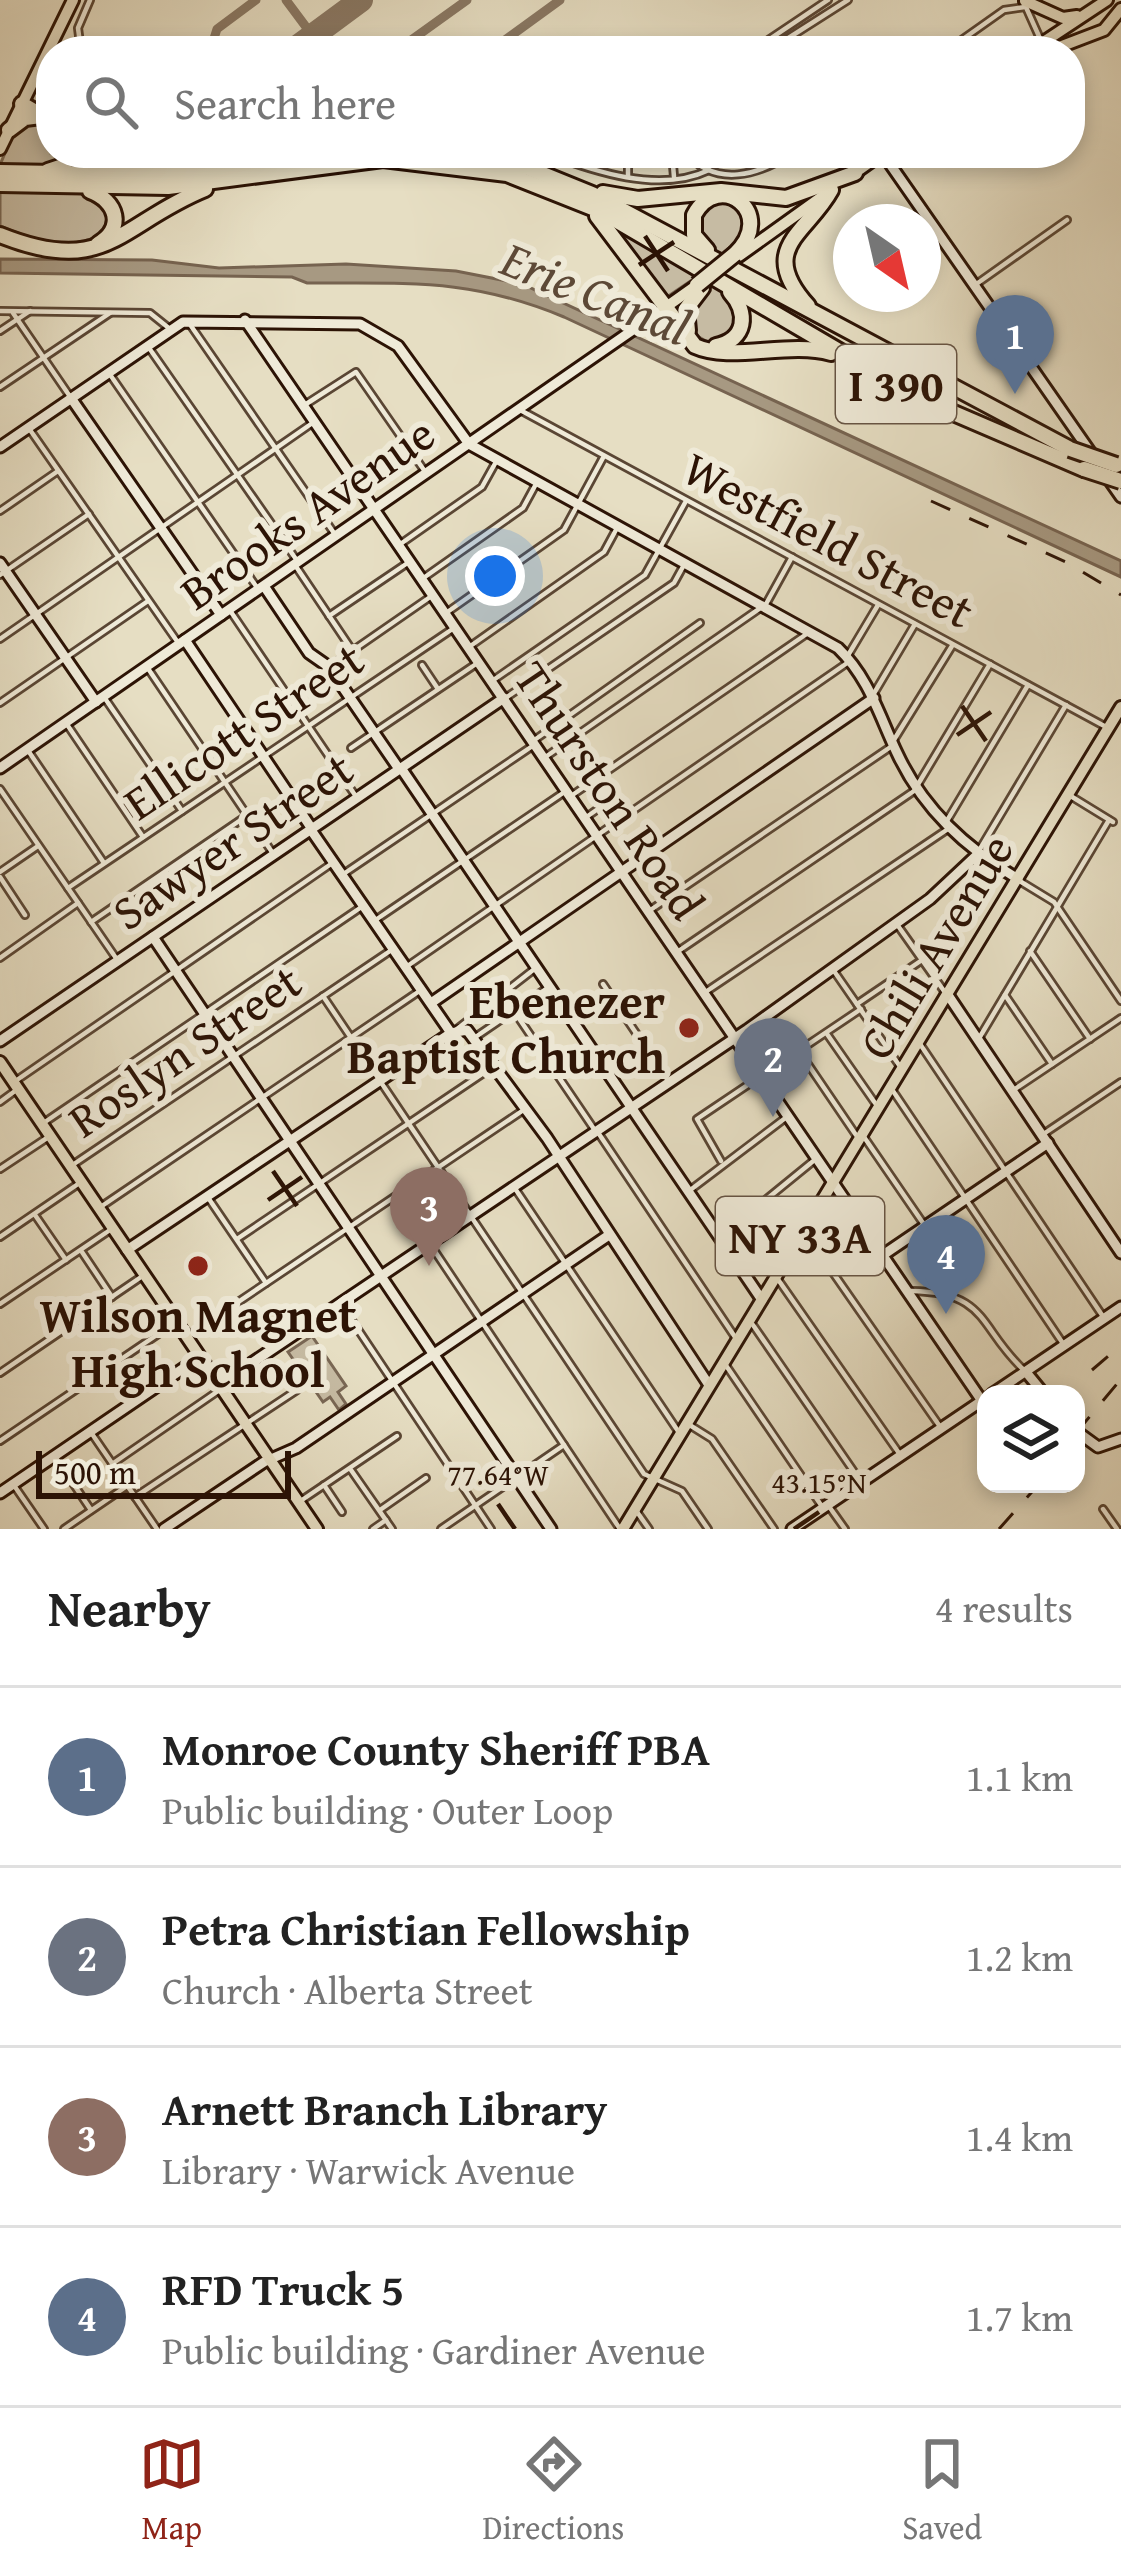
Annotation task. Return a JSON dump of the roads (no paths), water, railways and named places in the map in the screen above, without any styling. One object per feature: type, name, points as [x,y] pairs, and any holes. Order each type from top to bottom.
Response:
[{"type":"highway","points":[[22,104],[36,112]]},
{"type":"highway","points":[[9,130],[27,117],[36,117]]},
{"type":"highway","points":[[1,176],[57,168]]},
{"type":"highway","points":[[116,168],[145,176]]},
{"type":"highway","points":[[1,176],[145,176],[207,168]]},
{"type":"highway","name":"I 390","points":[[1,176],[50,185],[168,187],[313,168]]},
{"type":"highway","name":"I 390","points":[[481,168],[541,179]]},
{"type":"highway","name":"I 390","points":[[508,168],[730,264],[1070,449],[1118,466]]},
{"type":"highway","points":[[0,233],[46,248],[99,248],[126,238],[201,190],[273,172]]},
{"type":"highway","points":[[769,198],[802,195],[855,173]]},
{"type":"highway","points":[[541,179],[627,199],[718,191],[769,198],[787,202],[796,215]]},
{"type":"highway","points":[[541,179],[604,223],[657,313],[706,351],[806,347],[859,363]]},
{"type":"highway","points":[[0,233],[62,247],[97,244],[110,236],[116,217],[106,199],[50,185]]},
{"type":"highway","points":[[815,314],[792,285],[786,253],[799,226],[831,190]]},
{"type":"highway","points":[[730,264],[694,233],[694,213],[709,198],[732,197],[749,215],[748,238],[730,264],[700,286],[687,306],[687,329],[703,345],[722,346],[739,333],[743,314],[730,264]]},
{"type":"highway","name":"I 390","points":[[730,264],[859,363],[980,427],[1121,481]]},
{"type":"main road","points":[[55,36],[73,0]]},
{"type":"main road","points":[[1059,36],[1107,0]]},
{"type":"main road","points":[[1025,3],[1063,18],[1091,10]]},
{"type":"main road","points":[[1084,36],[1104,30],[1121,9]]},
{"type":"main road","points":[[0,149],[36,76]]},
{"type":"main road","points":[[730,264],[862,168]]},
{"type":"main road","name":"Brooks Avenue","points":[[657,313],[700,286]]},
{"type":"main road","name":"Chili Avenue","points":[[621,1529],[1121,707]]},
{"type":"main road","points":[[0,1061],[317,1529]]},
{"type":"street","points":[[79,36],[82,18],[93,0]]},
{"type":"street","points":[[792,36],[848,0]]},
{"type":"street","points":[[775,36],[828,1]]},
{"type":"street","points":[[967,36],[1004,10],[1025,3],[1028,22],[1038,36]]},
{"type":"street","points":[[587,168],[674,178],[709,170],[756,173],[765,168]]},
{"type":"street","points":[[628,168],[628,176]]},
{"type":"street","points":[[673,168],[674,178]]},
{"type":"street","points":[[688,177],[697,168]]},
{"type":"street","points":[[705,168],[709,170]]},
{"type":"street","points":[[893,168],[1121,497]]},
{"type":"street","points":[[975,285],[1067,220]]},
{"type":"street","points":[[0,311],[155,314],[170,329]]},
{"type":"street","points":[[11,311],[160,528],[357,798]]},
{"type":"street","points":[[0,331],[30,311]]},
{"type":"street","points":[[0,387],[110,313]]},
{"type":"street","name":"Brooks Avenue","points":[[0,768],[657,313]]},
{"type":"street","name":"Thurston Road","points":[[245,320],[833,1183],[977,1385]]},
{"type":"street","points":[[188,321],[335,536]]},
{"type":"street","points":[[0,447],[188,321],[344,322],[380,332],[403,352],[469,444],[813,630],[849,659],[874,696],[917,788],[947,826],[977,854],[1057,906],[1121,1001]]},
{"type":"street","points":[[148,345],[352,650]]},
{"type":"street","points":[[108,371],[309,653],[329,667],[762,1300]]},
{"type":"street","points":[[303,406],[356,372],[426,473]]},
{"type":"street","name":"Westfield Street","points":[[519,409],[1108,728]]},
{"type":"street","points":[[0,639],[315,422]]},
{"type":"street","points":[[28,427],[263,756],[452,1032],[476,1036],[550,986]]},
{"type":"street","points":[[446,613],[564,530],[604,455]]},
{"type":"street","points":[[399,544],[482,487],[498,459]]},
{"type":"street","points":[[0,511],[58,470]]},
{"type":"street","points":[[422,579],[523,508],[538,481]]},
{"type":"street","points":[[492,681],[645,575],[687,500]]},
{"type":"street","points":[[88,514],[2,570],[182,811]]},
{"type":"street","points":[[469,647],[604,552],[619,524]]},
{"type":"street","points":[[544,758],[766,604],[792,557]]},
{"type":"street","points":[[329,616],[410,561]]},
{"type":"street","points":[[504,699],[674,583],[686,561]]},
{"type":"street","points":[[329,667],[433,595]]},
{"type":"street","points":[[0,703],[149,600]]},
{"type":"street","points":[[406,967],[849,659],[878,604]]},
{"type":"street","points":[[342,875],[700,623]]},
{"type":"street","points":[[431,1003],[874,696],[915,623]]},
{"type":"street","name":"Ellicott Street","points":[[68,888],[455,627]]},
{"type":"street","points":[[374,921],[813,630]]},
{"type":"street","points":[[649,911],[893,744],[953,644]]},
{"type":"street","points":[[351,748],[479,662]]},
{"type":"street","points":[[677,952],[917,788],[990,664]]},
{"type":"street","points":[[422,665],[439,689]]},
{"type":"street","points":[[147,667],[274,855]]},
{"type":"street","points":[[704,993],[947,826],[1028,685]]},
{"type":"street","name":"Sawyer Street","points":[[0,1041],[504,699]]},
{"type":"street","points":[[112,1464],[896,923],[977,854],[1066,705]]},
{"type":"street","points":[[66,723],[143,837]]},
{"type":"street","points":[[28,749],[104,863]]},
{"type":"street","points":[[0,789],[118,961]]},
{"type":"street","points":[[977,1040],[1111,821],[1069,795]]},
{"type":"street","points":[[585,818],[605,804]]},
{"type":"street","points":[[91,922],[248,816]]},
{"type":"street","points":[[25,915],[0,875],[38,846]]},
{"type":"street","points":[[0,1102],[16,1085],[334,862]]},
{"type":"street","points":[[0,958],[78,903]]},
{"type":"street","points":[[0,1169],[205,1014],[363,906]]},
{"type":"street","points":[[896,923],[1121,1253]]},
{"type":"street","points":[[153,937],[551,1529]]},
{"type":"street","name":"Roslyn Street","points":[[71,1166],[393,949]]},
{"type":"street","points":[[1030,951],[1090,1039]]},
{"type":"street","points":[[721,1161],[696,1120],[922,960]]},
{"type":"street","points":[[127,1250],[468,1021],[474,1011],[537,967]]},
{"type":"street","points":[[832,968],[902,1070]]},
{"type":"street","points":[[603,984],[669,1082]]},
{"type":"street","points":[[1114,991],[1121,986]]},
{"type":"street","points":[[99,1208],[422,990]]},
{"type":"street","points":[[1005,995],[1052,1064]]},
{"type":"street","points":[[323,996],[644,1474],[682,1491],[708,1529]]},
{"type":"street","points":[[514,1011],[736,1340]]},
{"type":"street","points":[[1012,1091],[1121,1018]]},
{"type":"street","points":[[468,1021],[709,1385]]},
{"type":"street","points":[[826,1032],[879,1108]]},
{"type":"street","points":[[919,1043],[1104,1318]]},
{"type":"street","points":[[799,1051],[925,1226]]},
{"type":"street","points":[[237,1239],[496,1064]]},
{"type":"street","points":[[883,1255],[1006,1172],[1121,1082]]},
{"type":"street","points":[[891,1088],[1064,1346]]},
{"type":"street","points":[[186,1337],[526,1108]]},
{"type":"street","points":[[688,1191],[719,1169],[721,1161],[788,1116]]},
{"type":"street","points":[[720,1237],[817,1158]]},
{"type":"street","points":[[0,1237],[81,1181]]},
{"type":"street","points":[[514,1186],[683,1428],[712,1439],[774,1529]]},
{"type":"street","points":[[208,1197],[266,1283]]},
{"type":"street","points":[[34,1214],[66,1260]]},
{"type":"street","points":[[0,1304],[112,1228]]},
{"type":"street","points":[[804,1230],[941,1428]]},
{"type":"street","points":[[90,1431],[160,1529],[270,1459],[296,1448],[609,1235]]},
{"type":"street","points":[[430,1244],[621,1529]]},
{"type":"street","points":[[81,1250],[112,1297]]},
{"type":"street","points":[[0,1373],[144,1275]]},
{"type":"street","points":[[776,1276],[901,1456]]},
{"type":"street","points":[[909,1292],[949,1294],[974,1304],[1036,1385]]},
{"type":"street","points":[[340,1304],[491,1529]]},
{"type":"street","points":[[1006,1385],[1121,1306]]},
{"type":"street","points":[[749,1320],[861,1482]]},
{"type":"street","points":[[0,1441],[176,1322]]},
{"type":"street","points":[[0,1493],[200,1357]]},
{"type":"street","points":[[723,1362],[844,1529]]},
{"type":"street","points":[[135,1498],[297,1390]]},
{"type":"street","points":[[792,1529],[977,1405]]},
{"type":"street","points":[[299,1502],[397,1436]]},
{"type":"street","points":[[1085,1438],[1098,1447],[1121,1439]]},
{"type":"street","points":[[441,1529],[564,1445]]},
{"type":"street","points":[[54,1455],[91,1511]]},
{"type":"street","points":[[350,1468],[392,1529]]},
{"type":"street","points":[[380,1510],[426,1478]]},
{"type":"street","points":[[13,1484],[44,1529]]},
{"type":"street","points":[[324,1485],[342,1511]]},
{"type":"street","points":[[64,1529],[128,1486]]},
{"type":"street","points":[[635,1509],[649,1529]]},
{"type":"street","points":[[1103,1509],[1117,1529]]},
{"type":"street","points":[[373,1529],[386,1520]]},
{"type":"railway","points":[[931,501],[1066,562],[1121,595]]},
{"type":"railway","points":[[1092,1370],[1121,1345]]},
{"type":"railway","points":[[1085,1422],[1121,1379]]},
{"type":"railway","points":[[999,1529],[1031,1493]]},
{"type":"place","name":"Monroe County Sheriff PBA","points":[[1015,394]]},
{"type":"place","name":"Ebenezer Baptist Church","points":[[689,1028]]},
{"type":"place","name":"Petra Christian Fellowship","points":[[773,1117]]},
{"type":"place","name":"Wilson Magnet High School","points":[[198,1266]]},
{"type":"place","name":"Arnett Branch Library","points":[[429,1266]]},
{"type":"place","name":"RFD Truck 5","points":[[946,1314]]},
{"type":"water label","name":"Erie Canal","points":[[596,292]]}]
